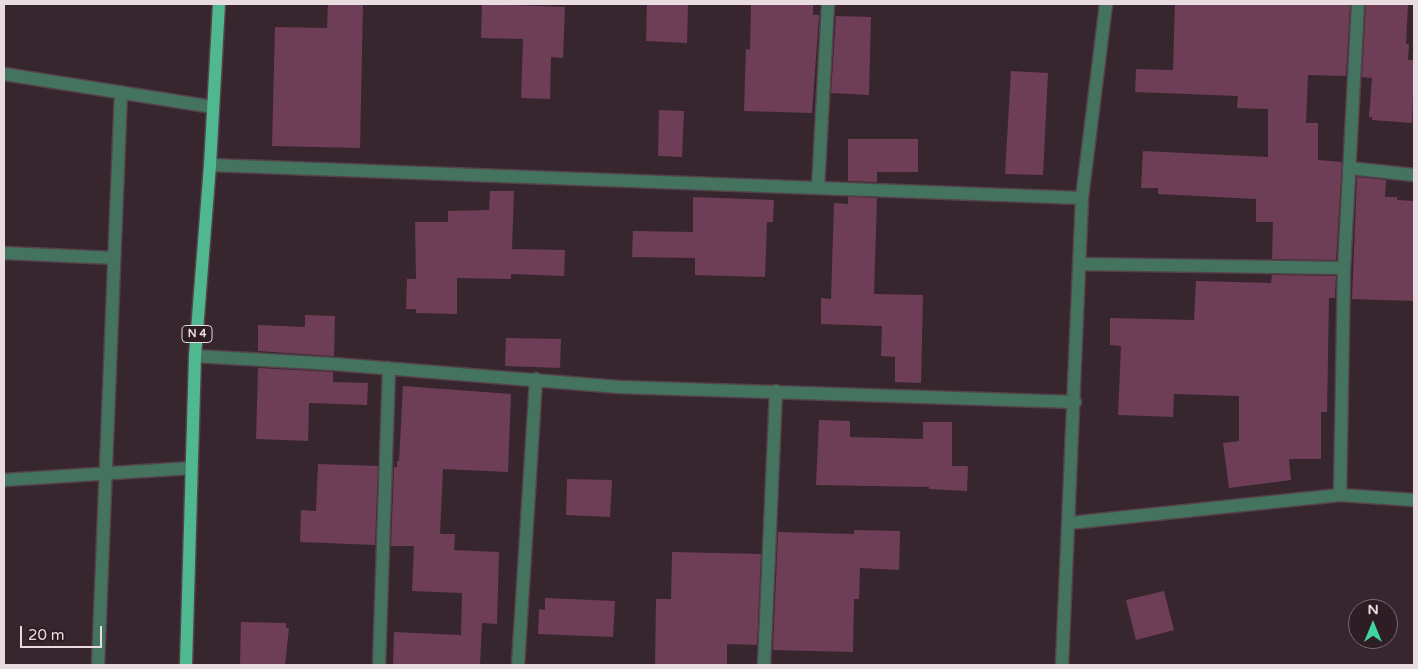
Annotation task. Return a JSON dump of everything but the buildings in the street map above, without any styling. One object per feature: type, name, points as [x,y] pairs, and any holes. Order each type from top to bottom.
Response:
[{"type":"main road","name":"N 4","points":[[186,665],[195,356],[210,165],[219,4]]},
{"type":"street","points":[[818,188],[828,4]]},
{"type":"street","points":[[1062,665],[1075,402],[1082,198],[1106,4]]},
{"type":"street","points":[[1340,495],[1344,268],[1358,4]]},
{"type":"street","points":[[4,74],[213,107]]},
{"type":"street","points":[[98,665],[121,92]]},
{"type":"street","points":[[210,165],[1082,198]]},
{"type":"street","points":[[1349,168],[1414,175]]},
{"type":"street","points":[[4,253],[114,258]]},
{"type":"street","points":[[1080,264],[1344,268]]},
{"type":"street","points":[[195,356],[390,368],[619,387],[1075,402]]},
{"type":"street","points":[[379,665],[390,368]]},
{"type":"street","points":[[518,665],[536,379]]},
{"type":"street","points":[[764,665],[776,391]]},
{"type":"street","points":[[4,480],[191,468]]},
{"type":"street","points":[[1069,523],[1340,495],[1414,500]]}]
